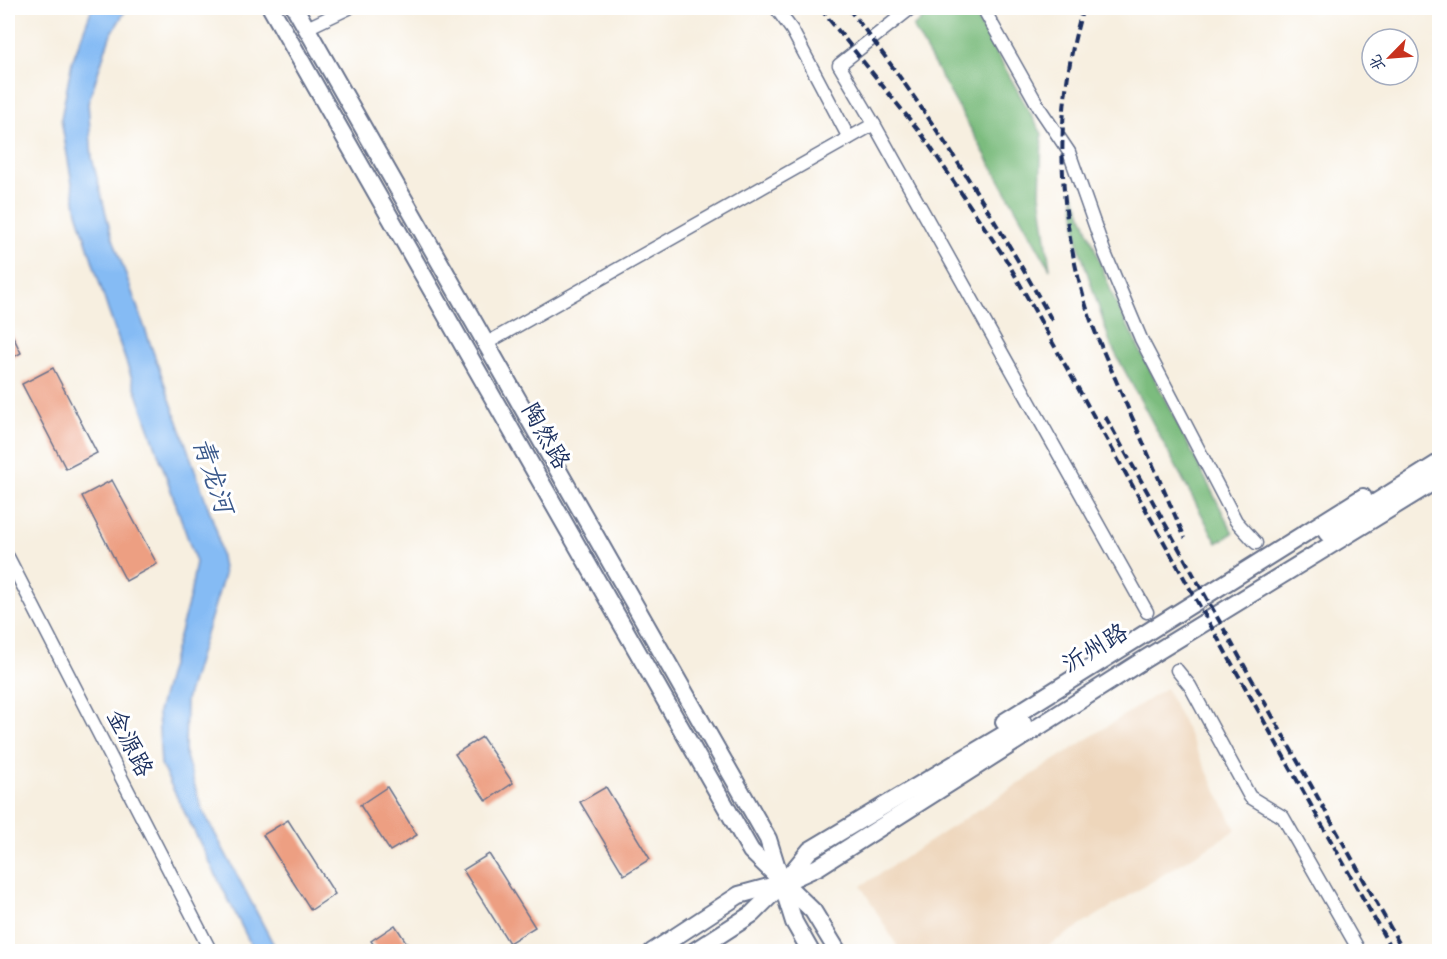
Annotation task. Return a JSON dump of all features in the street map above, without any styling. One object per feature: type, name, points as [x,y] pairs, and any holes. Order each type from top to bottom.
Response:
[{"type":"main road","name":"陶然路","points":[[271,8],[751,851],[813,911],[838,951]]},
{"type":"main road","name":"陶然路","points":[[295,8],[768,839],[794,922],[811,951]]},
{"type":"main road","points":[[423,273],[462,324],[464,303]]},
{"type":"main road","points":[[492,394],[493,374],[541,438]]},
{"type":"main road","points":[[888,812],[908,783],[1440,451]]},
{"type":"main road","name":"沂州路","points":[[652,951],[739,896],[783,883],[818,867],[888,812],[1440,462]]},
{"type":"main road","name":"沂州路","points":[[888,812],[1440,478]]},
{"type":"main road","points":[[888,812],[916,812],[1440,487]]},
{"type":"main road","name":"沂州路","points":[[693,951],[752,914],[783,883]]},
{"type":"street","points":[[307,28],[349,8]]},
{"type":"street","points":[[776,8],[792,30],[849,138]]},
{"type":"street","points":[[911,8],[839,65],[1147,612]]},
{"type":"street","points":[[983,8],[1040,110],[1069,152],[1104,250],[1141,339],[1236,520],[1256,543]]},
{"type":"street","points":[[487,343],[874,124]]},
{"type":"street","name":"金源路","points":[[8,556],[211,951]]},
{"type":"street","points":[[1177,670],[1190,686],[1250,797],[1283,817],[1360,951]]},
{"type":"shaded area","points":[[1166,688],[1236,830],[1039,951],[900,951],[861,886]]},
{"type":"green space","points":[[935,8],[971,8],[1042,134],[1040,194],[1050,269],[913,27]]},
{"type":"green space","points":[[1073,191],[1114,299],[1233,533],[1217,543],[1111,345],[1078,244]]},
{"type":"water","points":[[92,8],[127,8],[110,36],[88,103],[92,158],[110,230],[217,532],[224,575],[186,700],[185,753],[201,807],[277,951],[254,951],[161,765],[158,712],[190,596],[196,562],[108,310],[77,212],[61,119],[72,62]]},
{"type":"building","points":[[8,326],[21,353],[8,360]]},
{"type":"building","points":[[53,368],[97,453],[66,469],[22,384]]},
{"type":"building","points":[[112,480],[157,564],[126,581],[82,496]]},
{"type":"building","points":[[482,737],[513,783],[486,801],[455,754]]},
{"type":"building","points":[[387,787],[417,835],[390,851],[360,805]]},
{"type":"building","points":[[606,787],[650,859],[624,875],[580,802]]},
{"type":"building","points":[[288,820],[335,894],[311,910],[263,835]]},
{"type":"building","points":[[489,854],[535,927],[509,943],[463,870]]},
{"type":"building","points":[[395,925],[412,951],[378,951],[371,941]]},
{"type":"railway","points":[[820,8],[923,136],[1007,261],[1393,952]]},
{"type":"railway","points":[[848,8],[931,122],[1007,242],[1054,324]]},
{"type":"railway","points":[[1083,8],[1067,79],[1062,151],[1068,224],[1074,259],[1096,334],[1185,538]]},
{"type":"railway","points":[[1105,416],[1404,952]]},
{"type":"water label","name":"青龙河","points":[[211,476]]}]
